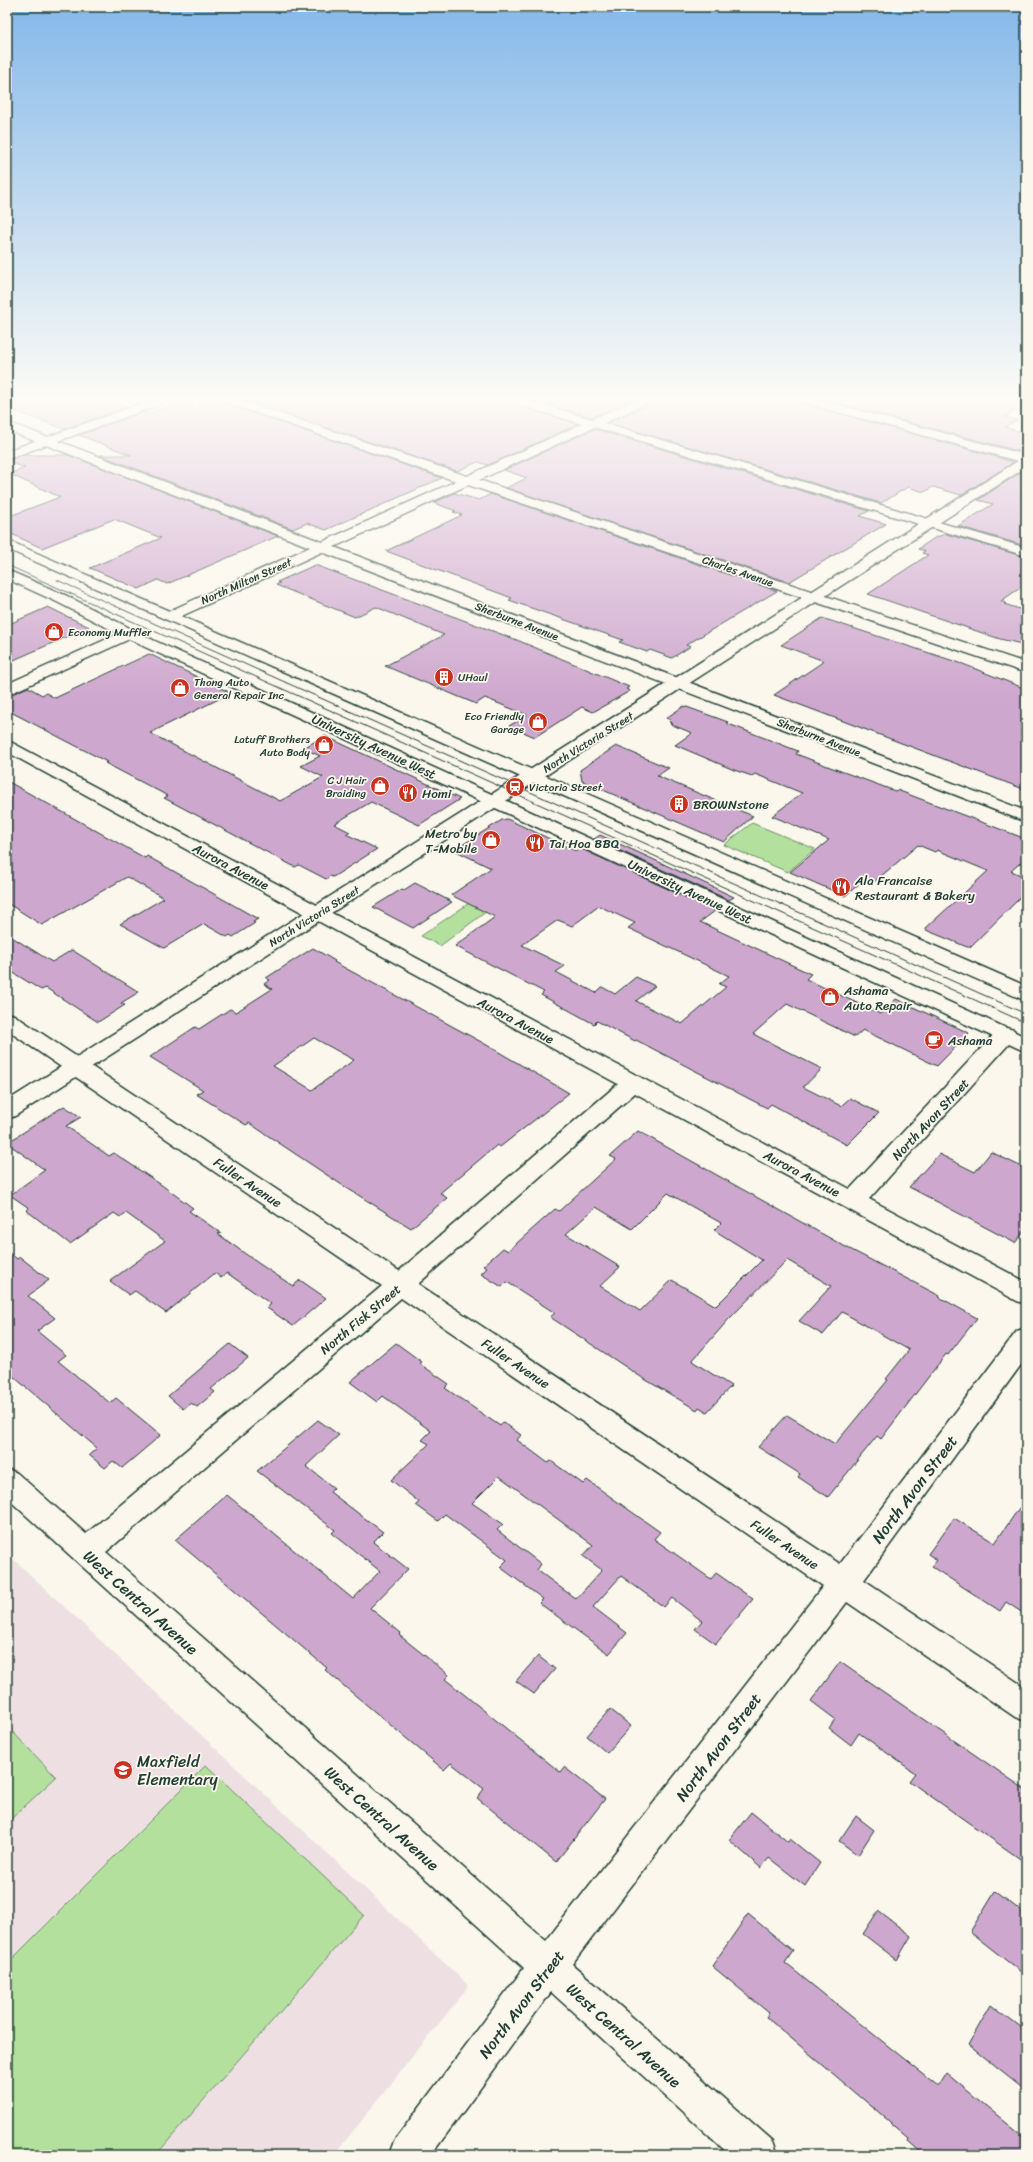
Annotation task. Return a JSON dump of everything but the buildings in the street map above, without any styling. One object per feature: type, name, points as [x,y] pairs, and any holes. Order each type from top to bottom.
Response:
[{"type":"street","name":"Sherburne Avenue","points":[[199,499],[1026,817]]},
{"type":"street","name":"North Milton Street","points":[[170,616],[426,499]]},
{"type":"street","name":"Charles Avenue","points":[[523,499],[1026,668]]},
{"type":"street","points":[[849,499],[1026,552]]},
{"type":"street","name":"North Victoria Street","points":[[7,1111],[680,684],[967,499]]},
{"type":"street","points":[[7,544],[1026,994]]},
{"type":"street","name":"University Avenue West","points":[[7,574],[62,599],[129,634],[1026,1044]]},
{"type":"street","points":[[7,690],[129,634]]},
{"type":"street","name":"Aurora Avenue","points":[[7,745],[1026,1294]]},
{"type":"street","name":"Fuller Avenue","points":[[7,1020],[1026,1706]]},
{"type":"street","name":"North Avon Street","points":[[853,1201],[1006,1035]]},
{"type":"street","name":"North Fisk Street","points":[[85,1552],[400,1285],[634,1083]]},
{"type":"street","name":"North Avon Street","points":[[408,2155],[548,1967],[711,1758],[956,1434],[1026,1338]]},
{"type":"street","name":"West Central Avenue","points":[[7,1481],[758,2155]]},
{"type":"shaded area","name":"Maxfield Elementary","points":[[7,1553],[469,1986],[334,2155],[7,2155]]},
{"type":"green space","points":[[752,823],[815,849],[788,872],[724,845]]},
{"type":"green space","points":[[481,895],[498,903],[440,946],[421,936]]},
{"type":"green space","points":[[7,1726],[56,1777],[11,1819],[7,1815]]},
{"type":"green space","points":[[206,1765],[364,1915],[156,2155],[7,2155],[7,1964]]},
{"type":"tram line","points":[[7,565],[1026,1023]]},
{"type":"tram line","points":[[57,580],[1026,1014]]},
{"type":"place","name":"Economy Muffler","points":[[54,632]]},
{"type":"place","name":"UHaul","points":[[444,677]]},
{"type":"place","name":"Thong Auto General Repair Inc","points":[[180,688]]},
{"type":"place","name":"Eco Friendly Garage","points":[[538,722]]},
{"type":"place","name":"Latuff Brothers Auto Body","points":[[324,745]]},
{"type":"place","name":"C J Hair Braiding","points":[[380,786]]},
{"type":"place","name":"Victoria Street","points":[[515,787]]},
{"type":"place","name":"Homi","points":[[408,793]]},
{"type":"place","name":"BROWNstone","points":[[679,804]]},
{"type":"place","name":"Metro by T-Mobile","points":[[491,840]]},
{"type":"place","name":"Tai Hoa BBQ","points":[[535,843]]},
{"type":"place","name":"Ala Francaise Restaurant & Bakery","points":[[841,887]]},
{"type":"place","name":"Ashama Auto Repair","points":[[830,997]]},
{"type":"place","name":"Ashama","points":[[934,1040]]},
{"type":"place","name":"Maxfield Elementary","points":[[123,1770]]}]
